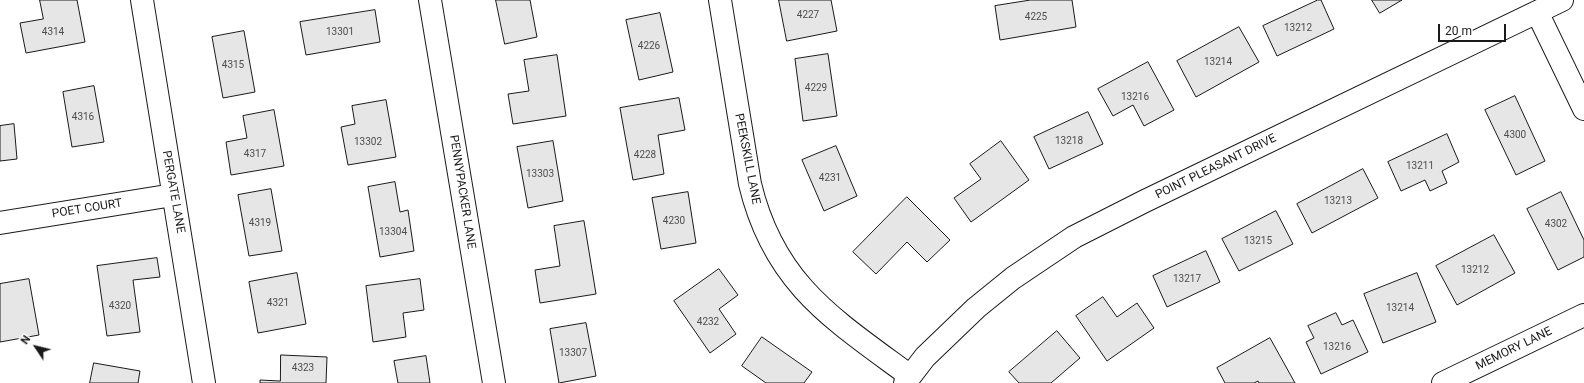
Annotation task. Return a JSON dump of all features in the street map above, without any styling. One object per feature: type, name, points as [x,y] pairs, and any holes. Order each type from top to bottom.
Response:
[{"type":"street","name":"PERGATE LANE","points":[[142,0],[204,383]]},
{"type":"street","name":"PENNYPACKER LANE","points":[[430,0],[494,383]]},
{"type":"street","name":"PEEKSKILL LANE","points":[[720,0],[750,184],[758,214],[774,249],[794,279],[811,297],[838,323],[908,379]]},
{"type":"street","name":"POINT PLEASANT DRIVE","points":[[908,379],[925,357],[976,308],[1013,278],[1074,237],[1145,201],[1562,0]]},
{"type":"street","points":[[1537,12],[1584,109]]},
{"type":"street","name":"POET COURT","points":[[0,223],[173,195]]},
{"type":"street","name":"MEMORY LANE","points":[[1443,383],[1584,315]]},
{"type":"building","points":[[40,0],[77,0],[85,42],[26,53],[20,23],[43,19]]},
{"type":"building","points":[[496,0],[530,0],[537,37],[505,44]]},
{"type":"building","points":[[779,0],[831,0],[837,31],[787,41]]},
{"type":"building","points":[[1031,0],[1072,0],[1076,27],[1000,40],[995,6]]},
{"type":"building","points":[[1318,0],[1321,0],[1334,29],[1277,56],[1263,26]]},
{"type":"building","points":[[1372,0],[1402,0],[1380,13]]},
{"type":"building","points":[[375,10],[380,42],[306,55],[300,22]]},
{"type":"building","points":[[660,13],[673,72],[639,80],[626,20]]},
{"type":"building","points":[[1239,27],[1259,62],[1196,97],[1177,61]]},
{"type":"building","points":[[244,31],[255,92],[223,98],[212,37]]},
{"type":"building","points":[[828,54],[837,116],[803,121],[795,59]]},
{"type":"building","points":[[557,55],[566,116],[513,124],[508,94],[529,91],[524,60]]},
{"type":"building","points":[[1148,62],[1174,110],[1144,126],[1133,105],[1113,116],[1098,89]]},
{"type":"building","points":[[94,86],[104,142],[72,147],[63,92]]},
{"type":"building","points":[[1515,96],[1545,161],[1516,175],[1485,110]]},
{"type":"building","points":[[679,98],[685,130],[658,135],[664,174],[633,180],[620,108]]},
{"type":"building","points":[[386,100],[396,157],[348,165],[341,127],[355,124],[352,106]]},
{"type":"building","points":[[274,110],[284,166],[231,175],[226,142],[247,138],[243,116]]},
{"type":"building","points":[[1088,112],[1103,144],[1049,169],[1034,137]]},
{"type":"building","points":[[14,124],[17,159],[0,161],[0,126]]},
{"type":"building","points":[[1447,134],[1459,162],[1442,171],[1447,183],[1430,191],[1425,180],[1401,191],[1388,162]]},
{"type":"building","points":[[553,141],[563,201],[528,208],[517,147]]},
{"type":"building","points":[[1001,141],[1029,180],[971,222],[954,198],[981,179],[970,164]]},
{"type":"building","points":[[836,146],[857,196],[824,211],[802,160]]},
{"type":"building","points":[[1363,169],[1378,198],[1312,233],[1297,204]]},
{"type":"building","points":[[395,182],[400,212],[408,210],[414,251],[380,257],[368,187]]},
{"type":"building","points":[[271,189],[282,251],[249,256],[238,195]]},
{"type":"building","points":[[688,192],[696,243],[661,249],[652,198]]},
{"type":"building","points":[[1561,192],[1584,240],[1584,257],[1558,270],[1527,209]]},
{"type":"building","points":[[907,197],[950,240],[927,262],[907,242],[876,274],[853,252]]},
{"type":"building","points":[[1276,211],[1293,244],[1239,271],[1222,239]]},
{"type":"building","points":[[584,221],[596,294],[540,303],[535,270],[560,266],[554,226]]},
{"type":"building","points":[[1494,235],[1515,273],[1457,305],[1436,266]]},
{"type":"building","points":[[1206,251],[1220,282],[1167,307],[1153,276]]},
{"type":"building","points":[[157,258],[160,277],[133,280],[140,332],[107,336],[97,266]]},
{"type":"building","points":[[719,269],[738,295],[719,309],[736,334],[710,353],[674,301]]},
{"type":"building","points":[[297,273],[306,324],[258,333],[249,282]]},
{"type":"building","points":[[1417,273],[1436,322],[1383,343],[1364,294]]},
{"type":"building","points":[[29,279],[39,335],[0,342],[0,284]]},
{"type":"building","points":[[420,279],[424,310],[403,313],[406,337],[373,342],[366,286]]},
{"type":"building","points":[[1103,297],[1117,317],[1137,303],[1154,328],[1107,361],[1076,316]]},
{"type":"building","points":[[1336,313],[1342,325],[1353,320],[1368,352],[1321,374],[1306,342],[1314,338],[1308,326]]},
{"type":"building","points":[[586,323],[596,376],[559,383],[550,329]]},
{"type":"building","points":[[1057,331],[1080,358],[1051,383],[1019,383],[1009,372]]},
{"type":"building","points":[[762,337],[812,372],[804,383],[766,383],[742,366]]},
{"type":"building","points":[[1270,338],[1295,383],[1259,383],[1258,381],[1254,383],[1225,383],[1217,368]]},
{"type":"building","points":[[281,355],[327,357],[326,383],[260,383],[260,380],[280,381]]},
{"type":"building","points":[[426,356],[430,383],[398,383],[394,361]]},
{"type":"building","points":[[94,363],[140,371],[138,383],[90,383]]}]
